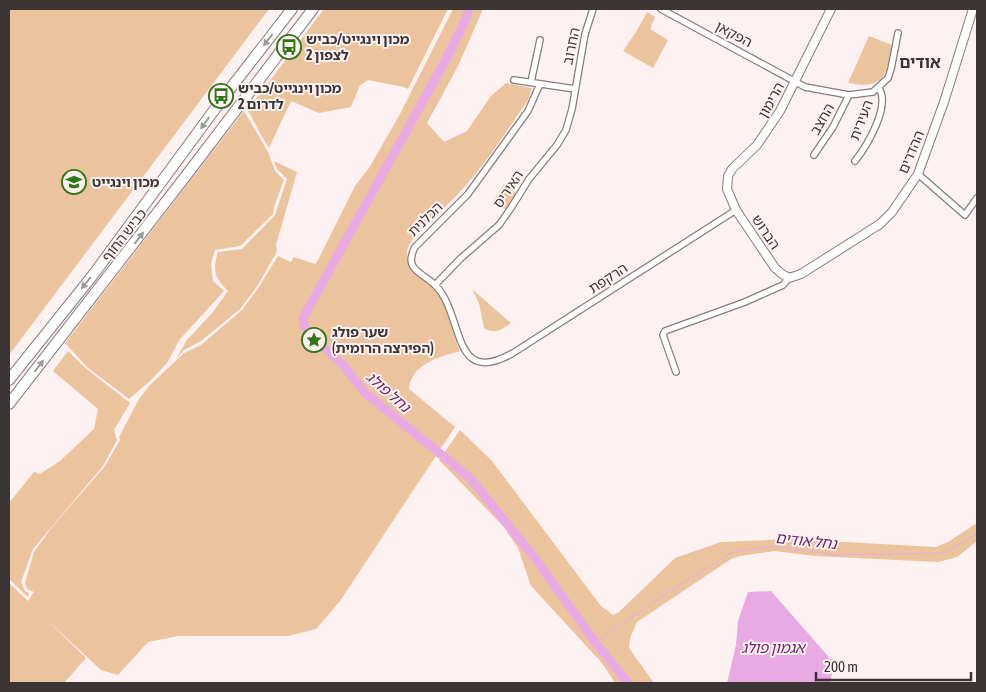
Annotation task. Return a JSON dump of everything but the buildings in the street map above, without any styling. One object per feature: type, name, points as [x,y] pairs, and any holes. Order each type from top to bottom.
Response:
[{"type":"highway","name":"כביש החוף","points":[[9,380],[93,275],[226,94],[292,9]]},
{"type":"highway","name":"כביש החוף","points":[[9,404],[313,9]]},
{"type":"street","name":"החרוב","points":[[575,89],[585,34],[593,9]]},
{"type":"street","name":"הפקאן","points":[[661,9],[804,87],[849,95],[873,92],[878,87]]},
{"type":"street","name":"הרימון","points":[[729,195],[726,184],[729,173],[752,151],[780,112],[831,9]]},
{"type":"street","name":"ההדרים","points":[[789,278],[801,274],[880,224],[892,212],[918,174],[944,102],[973,9]]},
{"type":"street","points":[[878,87],[890,74],[898,33]]},
{"type":"street","points":[[531,82],[540,40]]},
{"type":"street","points":[[514,80],[575,89]]},
{"type":"street","name":"הכלנית","points":[[491,363],[480,363],[469,355],[460,340],[446,301],[435,285],[418,273],[411,265],[413,250],[474,187],[528,111],[540,84]]},
{"type":"street","name":"העירית","points":[[855,161],[865,147],[878,120],[883,94],[878,87]]},
{"type":"street","name":"האיריס","points":[[435,285],[460,259],[498,225],[529,179],[557,145],[566,130],[570,118],[575,89]]},
{"type":"street","name":"החצב","points":[[814,155],[833,127],[849,95]]},
{"type":"street","points":[[918,174],[965,215],[977,198]]},
{"type":"street","name":"הברוש","points":[[729,195],[736,210],[775,268],[789,278]]},
{"type":"street","name":"הרקפת","points":[[491,363],[508,357],[552,330],[736,210]]},
{"type":"street","points":[[676,372],[663,335],[665,331],[783,286],[789,278]]},
{"type":"shaded area","name":"מכון וינגייט","points":[[9,9],[269,9],[9,355]]},
{"type":"shaded area","points":[[324,9],[448,9],[408,89],[368,80],[360,85],[351,107],[319,113],[291,101],[269,148],[247,108],[260,94]]},
{"type":"shaded area","points":[[453,9],[483,9],[458,66],[427,123],[444,142],[467,131],[491,96],[506,83],[532,88],[528,100],[470,181],[422,228],[411,241],[408,248],[407,254],[410,263],[430,281],[443,300],[460,351],[435,359],[420,368],[411,380],[409,389],[455,427],[340,601],[316,629],[288,636],[178,636],[148,642],[118,675],[101,670],[45,618],[86,658],[64,683],[9,683],[9,583],[28,601],[34,592],[27,589],[25,583],[34,552],[52,527],[105,466],[120,440],[119,437],[139,399],[149,386],[184,353],[201,345],[242,310],[278,256],[291,262],[294,257],[315,264],[317,262],[355,186],[369,168],[400,114]]},
{"type":"shaded area","points":[[647,12],[655,17],[650,29],[668,40],[653,68],[623,51]]},
{"type":"shaded area","points":[[869,36],[892,45],[885,72],[882,78],[876,82],[860,85],[848,83]]},
{"type":"shaded area","points":[[244,111],[268,152],[275,171],[284,180],[273,214],[240,246],[215,250],[211,263],[213,281],[224,291],[180,339],[167,363],[129,399],[87,367],[65,343]]},
{"type":"shaded area","points":[[274,161],[297,172],[276,245],[277,251],[258,285],[240,309],[201,341],[184,350],[176,359],[187,340],[213,312],[228,291],[216,274],[215,265],[218,252],[242,249],[275,215],[287,179],[277,169]]},
{"type":"shaded area","points":[[504,184],[517,194],[507,211],[494,200]]},
{"type":"shaded area","points":[[472,289],[511,323],[495,331],[484,328],[479,303]]},
{"type":"shaded area","points":[[68,351],[84,367],[130,403],[114,430],[117,440],[103,466],[33,549],[21,582],[25,591],[29,593],[28,597],[9,579],[9,503],[34,472],[40,474],[60,461],[94,429],[98,409],[53,371]]},
{"type":"shaded area","points":[[460,430],[492,461],[601,606],[613,615],[619,612],[675,558],[721,542],[790,539],[936,547],[948,542],[977,523],[977,541],[957,557],[938,562],[815,556],[775,551],[731,559],[637,622],[630,638],[629,648],[654,683],[615,683],[602,663],[531,586],[518,548],[504,527],[439,460]]},
{"type":"water","name":"אגמון פולג","points":[[771,591],[834,663],[830,683],[727,683],[736,645],[738,621],[748,592]]},
{"type":"waterway","name":"נחל פולג","points":[[469,9],[444,63],[303,318],[304,326],[344,366],[364,392],[470,478],[534,557],[595,642],[628,683]]},
{"type":"waterway","name":"נחל אודים","points":[[595,642],[734,551],[775,546],[837,555],[944,553],[977,534]]},
{"type":"place","name":"מכון וינגייט/כביש 2 לצפון","points":[[289,47]]},
{"type":"place","name":"מכון וינגייט/כביש 2 לדרום","points":[[221,96]]},
{"type":"place","name":"מכון וינגייט","points":[[74,182]]},
{"type":"place","name":"שער פולג (הפירצה הרומית)","points":[[314,340]]},
{"type":"district","name":"אודים","points":[[920,62]]}]
